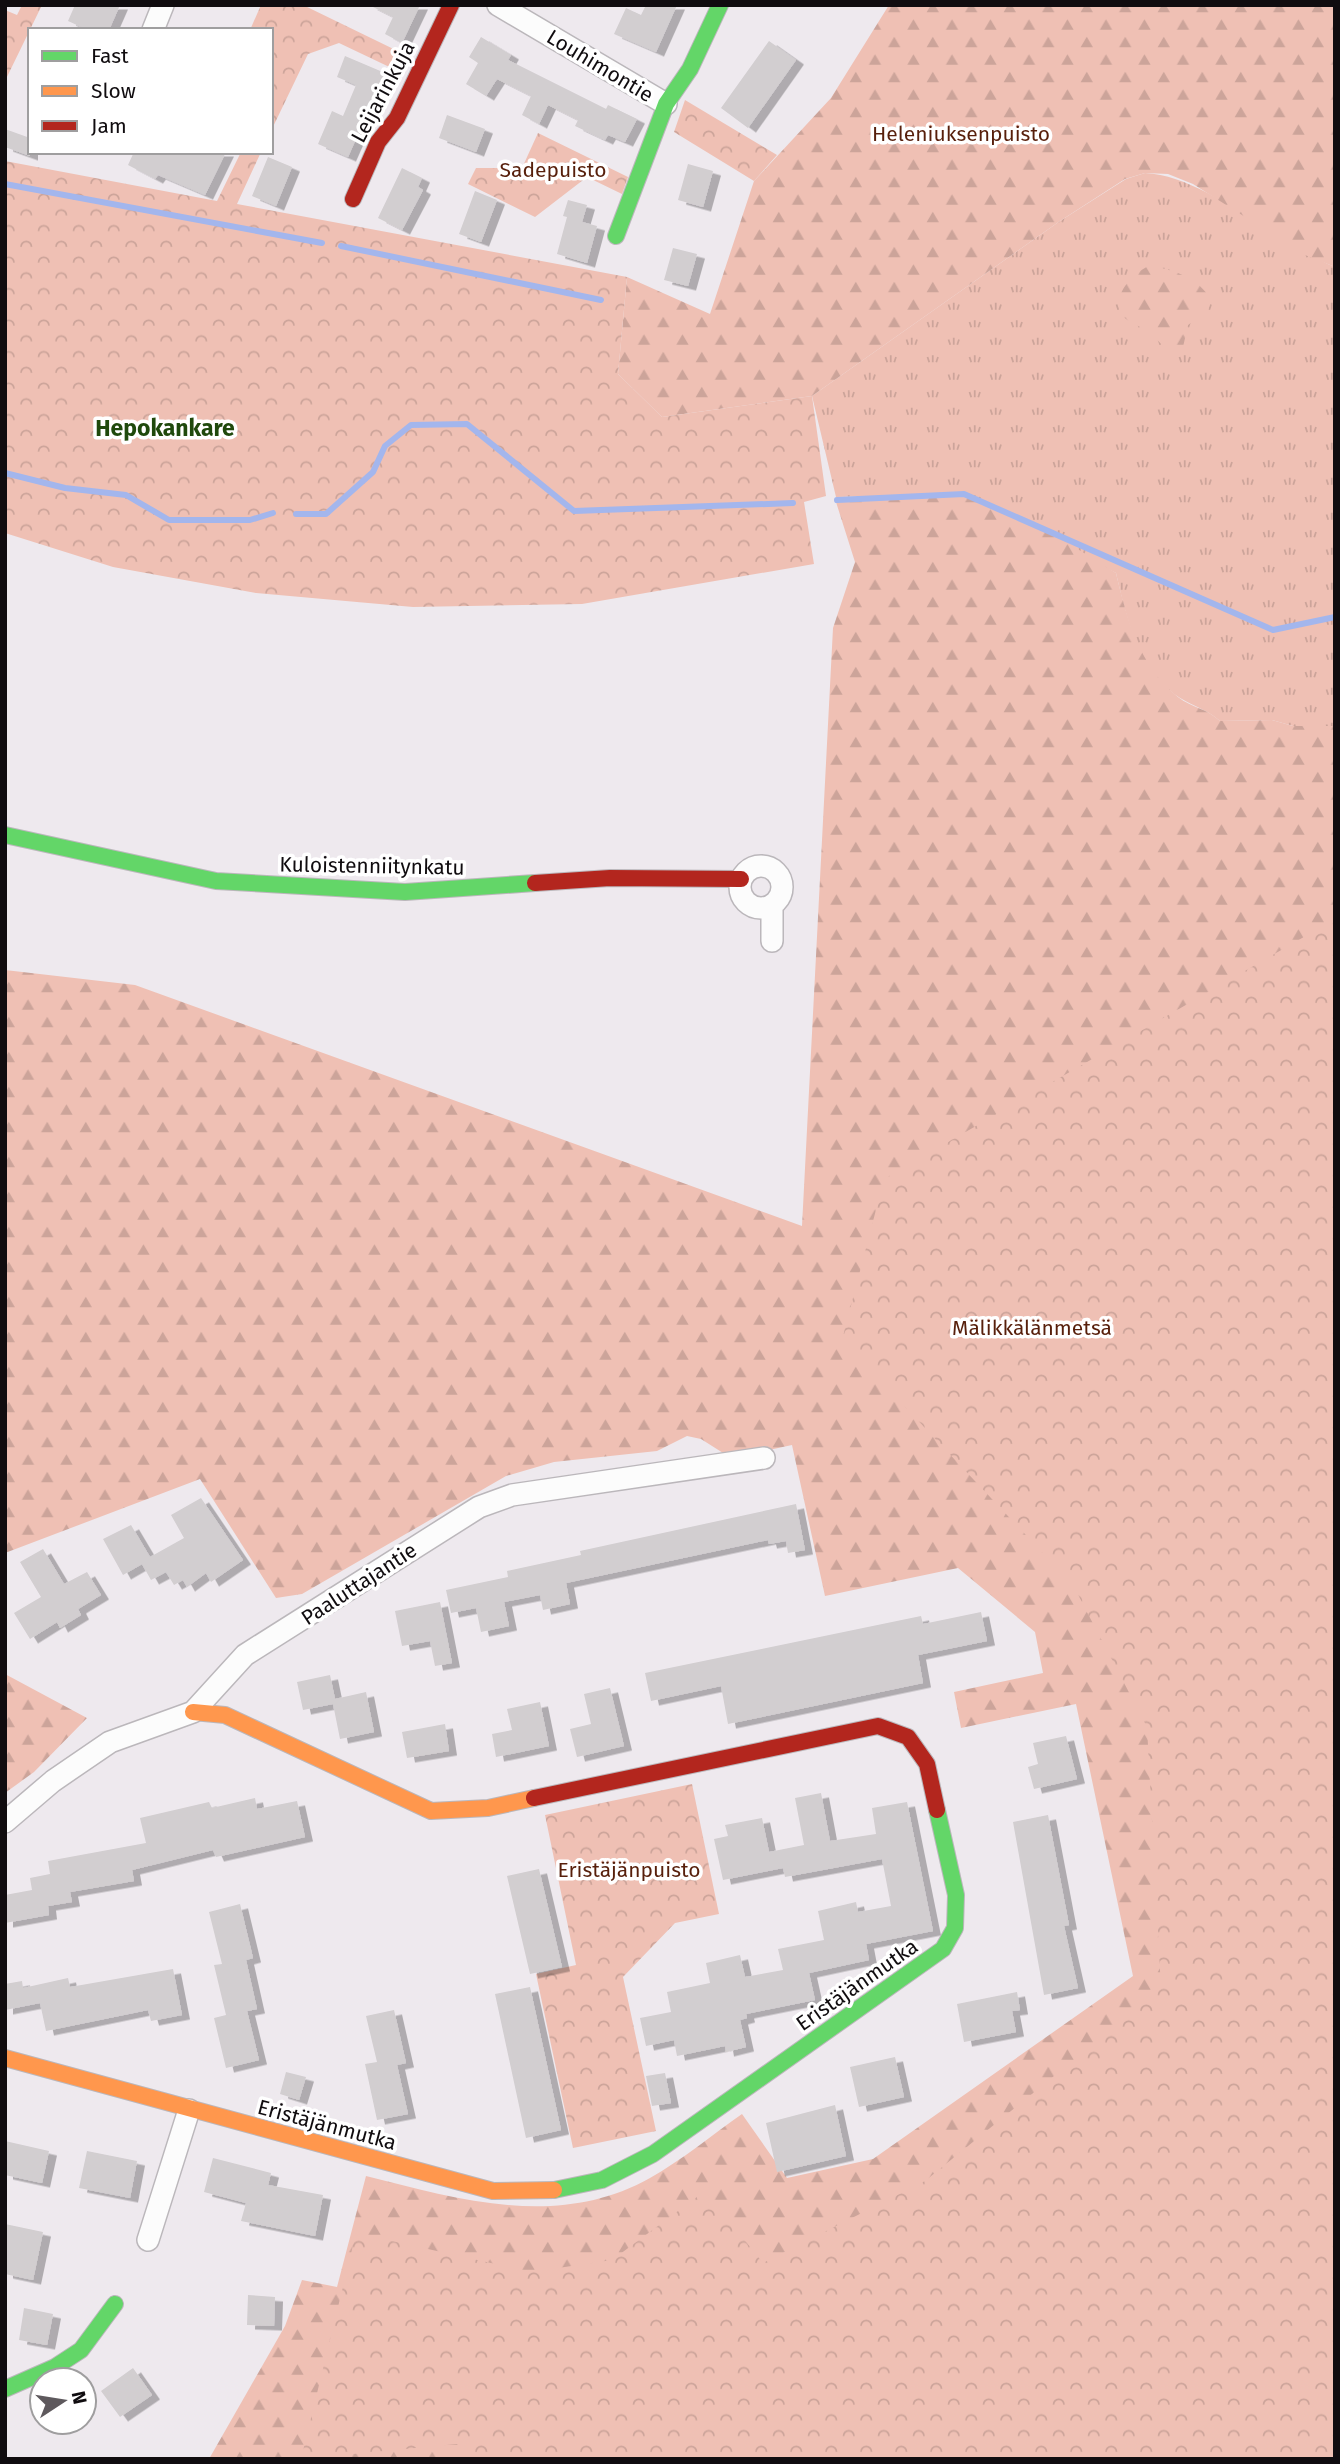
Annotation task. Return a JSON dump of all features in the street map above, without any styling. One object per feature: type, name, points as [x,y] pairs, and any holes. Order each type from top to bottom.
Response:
[{"type":"street","points":[[154,28],[163,5]]},
{"type":"street","name":"Leijarinkuja","points":[[353,199],[378,142],[397,118],[451,5]]},
{"type":"street","name":"Louhimontie","points":[[498,5],[666,104]]},
{"type":"street","points":[[617,236],[666,104],[690,69],[720,5]]},
{"type":"street","name":"Kuloistenniitynkatu","points":[[5,835],[216,881],[405,892],[610,878],[741,879]]},
{"type":"street","points":[[772,905],[759,908],[746,902],[740,890],[741,879],[753,867],[767,866],[773,870],[782,888],[772,905],[772,941]]},
{"type":"street","name":"Paaluttajantie","points":[[5,1822],[53,1781],[110,1742],[193,1712],[245,1655],[479,1507],[512,1495],[764,1458]]},
{"type":"street","name":"Eristäjänmutka","points":[[5,2058],[189,2110],[493,2190],[551,2191],[602,2180],[653,2154],[928,1962],[943,1949],[954,1928],[956,1895],[927,1764],[908,1737],[878,1726],[488,1808],[456,1812],[432,1811],[400,1799],[225,1714],[193,1712]]},
{"type":"street","points":[[148,2240],[189,2110]]},
{"type":"street","points":[[5,2389],[55,2367],[81,2350],[115,2304]]},
{"type":"green space","points":[[22,5],[42,5],[31,28],[28,28],[28,34],[5,81],[5,10],[17,15]]},
{"type":"green space","points":[[261,5],[303,5],[410,57],[402,73],[339,43],[308,54],[273,127],[273,28],[251,28]]},
{"type":"green space","name":"Heleniuksenpuisto","points":[[889,5],[1334,5],[1335,267],[1305,255],[1193,184],[1168,174],[1145,173],[1125,179],[1060,221],[812,396],[662,417],[618,374],[627,277],[710,314],[754,181],[831,98]]},
{"type":"green space","points":[[685,100],[777,155],[754,181],[674,132]]},
{"type":"green space","name":"Sadepuisto","points":[[538,133],[628,177],[622,194],[587,177],[535,217],[468,184],[476,168],[522,168]]},
{"type":"green space","points":[[240,154],[260,154],[237,204],[627,277],[618,374],[662,417],[812,396],[826,496],[804,502],[814,564],[582,604],[413,607],[256,593],[113,567],[5,533],[5,161],[217,201]]},
{"type":"green space","points":[[1145,173],[1192,185],[1335,267],[1335,726],[1293,726],[1272,720],[1220,721],[1180,698],[1161,682],[1142,654],[1129,623],[1116,573],[964,494],[836,497],[812,396],[1060,221],[1126,179]]},
{"type":"green space","points":[[1149,266],[1167,269],[1192,280],[1211,300],[1208,311],[1188,325],[1183,347],[1177,353],[1126,319],[1121,312],[1120,296],[1124,288],[1135,275]]},
{"type":"green space","name":"Mälikkälänmetsä","points":[[964,494],[1060,538],[1116,573],[1136,641],[1153,671],[1183,701],[1210,713],[1220,721],[1272,720],[1293,726],[1335,726],[1335,2459],[209,2459],[285,2326],[302,2280],[337,2287],[366,2176],[474,2201],[545,2206],[581,2203],[616,2194],[650,2178],[742,2114],[787,2178],[873,2159],[1133,1976],[1076,1704],[961,1728],[954,1692],[1043,1673],[1035,1632],[958,1568],[825,1596],[792,1445],[731,1458],[701,1439],[687,1436],[657,1451],[554,1462],[506,1476],[302,1594],[276,1598],[200,1479],[5,1553],[5,970],[135,985],[802,1226],[833,628],[855,562],[836,502]]},
{"type":"green space","points":[[1335,919],[1335,2459],[467,2459],[467,2443],[301,2459],[356,2233],[531,2272],[612,2260],[705,2191],[763,2263],[925,2181],[1161,1989],[1147,1727],[1073,1585],[842,1340],[884,1179]]},
{"type":"green space","points":[[5,1674],[87,1718],[34,1772],[5,1793]]},
{"type":"green space","name":"Eristäjänpuisto","points":[[692,1784],[719,1914],[675,1923],[623,1977],[656,2131],[573,2148],[536,1974],[576,1965],[545,1815]]},
{"type":"building","points":[[75,5],[120,5],[110,28],[84,28],[68,21]]},
{"type":"building","points":[[369,5],[420,5],[402,43],[385,34],[393,17]]},
{"type":"building","points":[[646,5],[677,5],[656,52],[614,34],[626,8],[641,15]]},
{"type":"building","points":[[481,37],[511,55],[508,60],[606,109],[608,105],[637,119],[625,142],[608,135],[605,140],[575,126],[578,120],[548,105],[539,124],[522,115],[531,96],[497,79],[486,96],[466,84],[478,63],[469,57]]},
{"type":"building","points":[[769,41],[796,60],[748,128],[721,108]]},
{"type":"building","points":[[345,56],[385,73],[348,157],[318,144],[332,111],[343,116],[356,85],[337,77]]},
{"type":"building","points":[[447,115],[485,129],[476,152],[439,138]]},
{"type":"building","points":[[5,129],[28,137],[30,156],[5,147]]},
{"type":"building","points":[[133,154],[225,154],[205,195],[158,175],[155,179],[128,165]]},
{"type":"building","points":[[268,157],[292,167],[276,206],[252,196]]},
{"type":"building","points":[[688,164],[713,171],[703,207],[678,200]]},
{"type":"building","points":[[402,168],[422,178],[418,187],[423,190],[402,230],[378,218]]},
{"type":"building","points":[[475,191],[497,200],[481,242],[459,234]]},
{"type":"building","points":[[568,200],[587,205],[582,222],[597,226],[587,263],[557,254],[567,217],[563,216]]},
{"type":"building","points":[[673,248],[697,254],[688,286],[664,280]]},
{"type":"building","points":[[201,1498],[243,1560],[211,1582],[206,1573],[187,1587],[183,1580],[174,1585],[166,1572],[151,1580],[142,1564],[123,1575],[103,1539],[131,1525],[150,1557],[184,1538],[171,1515]]},
{"type":"building","points":[[796,1504],[805,1550],[788,1553],[786,1541],[769,1544],[768,1540],[566,1583],[570,1604],[543,1610],[540,1595],[504,1602],[509,1626],[481,1632],[476,1608],[451,1613],[446,1590],[508,1577],[507,1571],[581,1555],[580,1551]]},
{"type":"building","points":[[43,1549],[64,1584],[87,1572],[101,1595],[78,1609],[81,1615],[60,1628],[57,1622],[30,1639],[14,1613],[41,1597],[20,1562]]},
{"type":"building","points":[[440,1602],[452,1663],[435,1666],[430,1641],[402,1646],[395,1611]]},
{"type":"building","points":[[981,1612],[987,1641],[918,1655],[923,1683],[728,1724],[721,1686],[651,1701],[645,1673],[921,1616],[923,1624]]},
{"type":"building","points":[[330,1675],[335,1699],[366,1692],[374,1732],[340,1739],[333,1704],[303,1710],[297,1682]]},
{"type":"building","points":[[610,1688],[624,1746],[577,1757],[570,1729],[591,1724],[584,1694]]},
{"type":"building","points":[[540,1702],[549,1746],[496,1757],[492,1734],[512,1730],[507,1709]]},
{"type":"building","points":[[445,1724],[449,1751],[407,1758],[402,1732]]},
{"type":"building","points":[[1066,1736],[1077,1779],[1034,1789],[1028,1767],[1038,1764],[1033,1743]]},
{"type":"building","points":[[821,1793],[830,1841],[876,1834],[872,1808],[907,1802],[933,1931],[866,1944],[869,1960],[809,1973],[815,2000],[746,2014],[747,2018],[740,2020],[746,2047],[726,2052],[725,2046],[677,2056],[674,2040],[646,2046],[640,2018],[671,2012],[667,1992],[710,1983],[706,1963],[740,1955],[745,1977],[783,1970],[778,1949],[824,1940],[818,1911],[856,1902],[858,1912],[891,1906],[882,1859],[785,1877],[783,1868],[723,1880],[714,1839],[728,1836],[725,1825],[762,1818],[769,1852],[804,1845],[795,1798]]},
{"type":"building","points":[[255,1798],[257,1809],[297,1801],[305,1837],[216,1857],[213,1850],[132,1870],[134,1881],[70,1892],[72,1902],[48,1906],[49,1915],[5,1923],[5,1895],[32,1890],[30,1878],[50,1874],[48,1861],[146,1843],[140,1818],[209,1802],[212,1808]]},
{"type":"building","points":[[1048,1815],[1069,1925],[1064,1926],[1078,1988],[1044,1995],[1013,1822]]},
{"type":"building","points":[[539,1869],[562,1967],[530,1974],[507,1876]]},
{"type":"building","points":[[240,1904],[253,1958],[246,1960],[257,2009],[247,2011],[259,2060],[226,2068],[214,2018],[226,2015],[214,1965],[222,1964],[209,1912]]},
{"type":"building","points":[[173,1969],[182,2015],[151,2021],[148,2010],[46,2031],[40,2003],[5,2010],[5,1984],[22,1981],[23,1988],[68,1978],[70,1987]]},
{"type":"building","points":[[530,1987],[561,2130],[526,2138],[495,1994]]},
{"type":"building","points":[[1017,1992],[1020,2010],[1012,2011],[1016,2032],[964,2042],[957,2004]]},
{"type":"building","points":[[394,2010],[406,2063],[397,2065],[408,2114],[377,2120],[365,2064],[377,2062],[366,2016]]},
{"type":"building","points":[[895,2057],[904,2097],[859,2107],[850,2067]]},
{"type":"building","points":[[286,2072],[306,2077],[299,2100],[280,2094]]},
{"type":"building","points":[[665,2073],[671,2103],[652,2106],[646,2076]]},
{"type":"building","points":[[835,2105],[846,2156],[777,2172],[766,2123]]},
{"type":"building","points":[[5,2141],[49,2151],[42,2183],[5,2175]]},
{"type":"building","points":[[87,2151],[137,2161],[130,2198],[79,2188]]},
{"type":"building","points":[[213,2158],[271,2173],[268,2185],[323,2195],[315,2236],[241,2221],[246,2203],[204,2192]]},
{"type":"building","points":[[5,2224],[43,2232],[33,2280],[5,2274]]},
{"type":"building","points":[[248,2295],[275,2297],[274,2326],[247,2325]]},
{"type":"building","points":[[24,2308],[53,2314],[47,2345],[19,2340]]},
{"type":"building","points":[[133,2368],[152,2395],[120,2417],[101,2391]]},
{"type":"waterway","points":[[5,184],[322,243]]},
{"type":"waterway","points":[[341,246],[601,300]]},
{"type":"waterway","points":[[296,514],[326,514],[373,472],[385,446],[411,425],[467,424],[574,511],[793,503]]},
{"type":"waterway","points":[[5,473],[65,488],[126,495],[169,520],[250,520],[273,513]]},
{"type":"waterway","points":[[837,500],[964,494],[1273,630],[1335,617]]},
{"type":"traffic: fast","points":[[616,236],[666,104],[690,69],[720,5]]},
{"type":"traffic: fast","points":[[5,835],[216,881],[405,892],[535,883]]},
{"type":"traffic: fast","points":[[554,2190],[602,2180],[653,2154],[943,1949],[955,1928],[956,1895],[937,1810]]},
{"type":"traffic: fast","points":[[5,2389],[55,2367],[81,2350],[115,2304]]},
{"type":"traffic: slow","points":[[193,1712],[225,1715],[431,1811],[488,1808],[534,1798]]},
{"type":"traffic: slow","points":[[5,2058],[493,2191],[554,2190]]},
{"type":"traffic: jam","points":[[353,199],[378,142],[397,118],[451,5]]},
{"type":"traffic: jam","points":[[535,883],[610,878],[741,879]]},
{"type":"traffic: jam","points":[[534,1798],[878,1726],[908,1737],[927,1764],[937,1810]]},
{"type":"district","name":"Hepokankare","points":[[165,428]]}]
